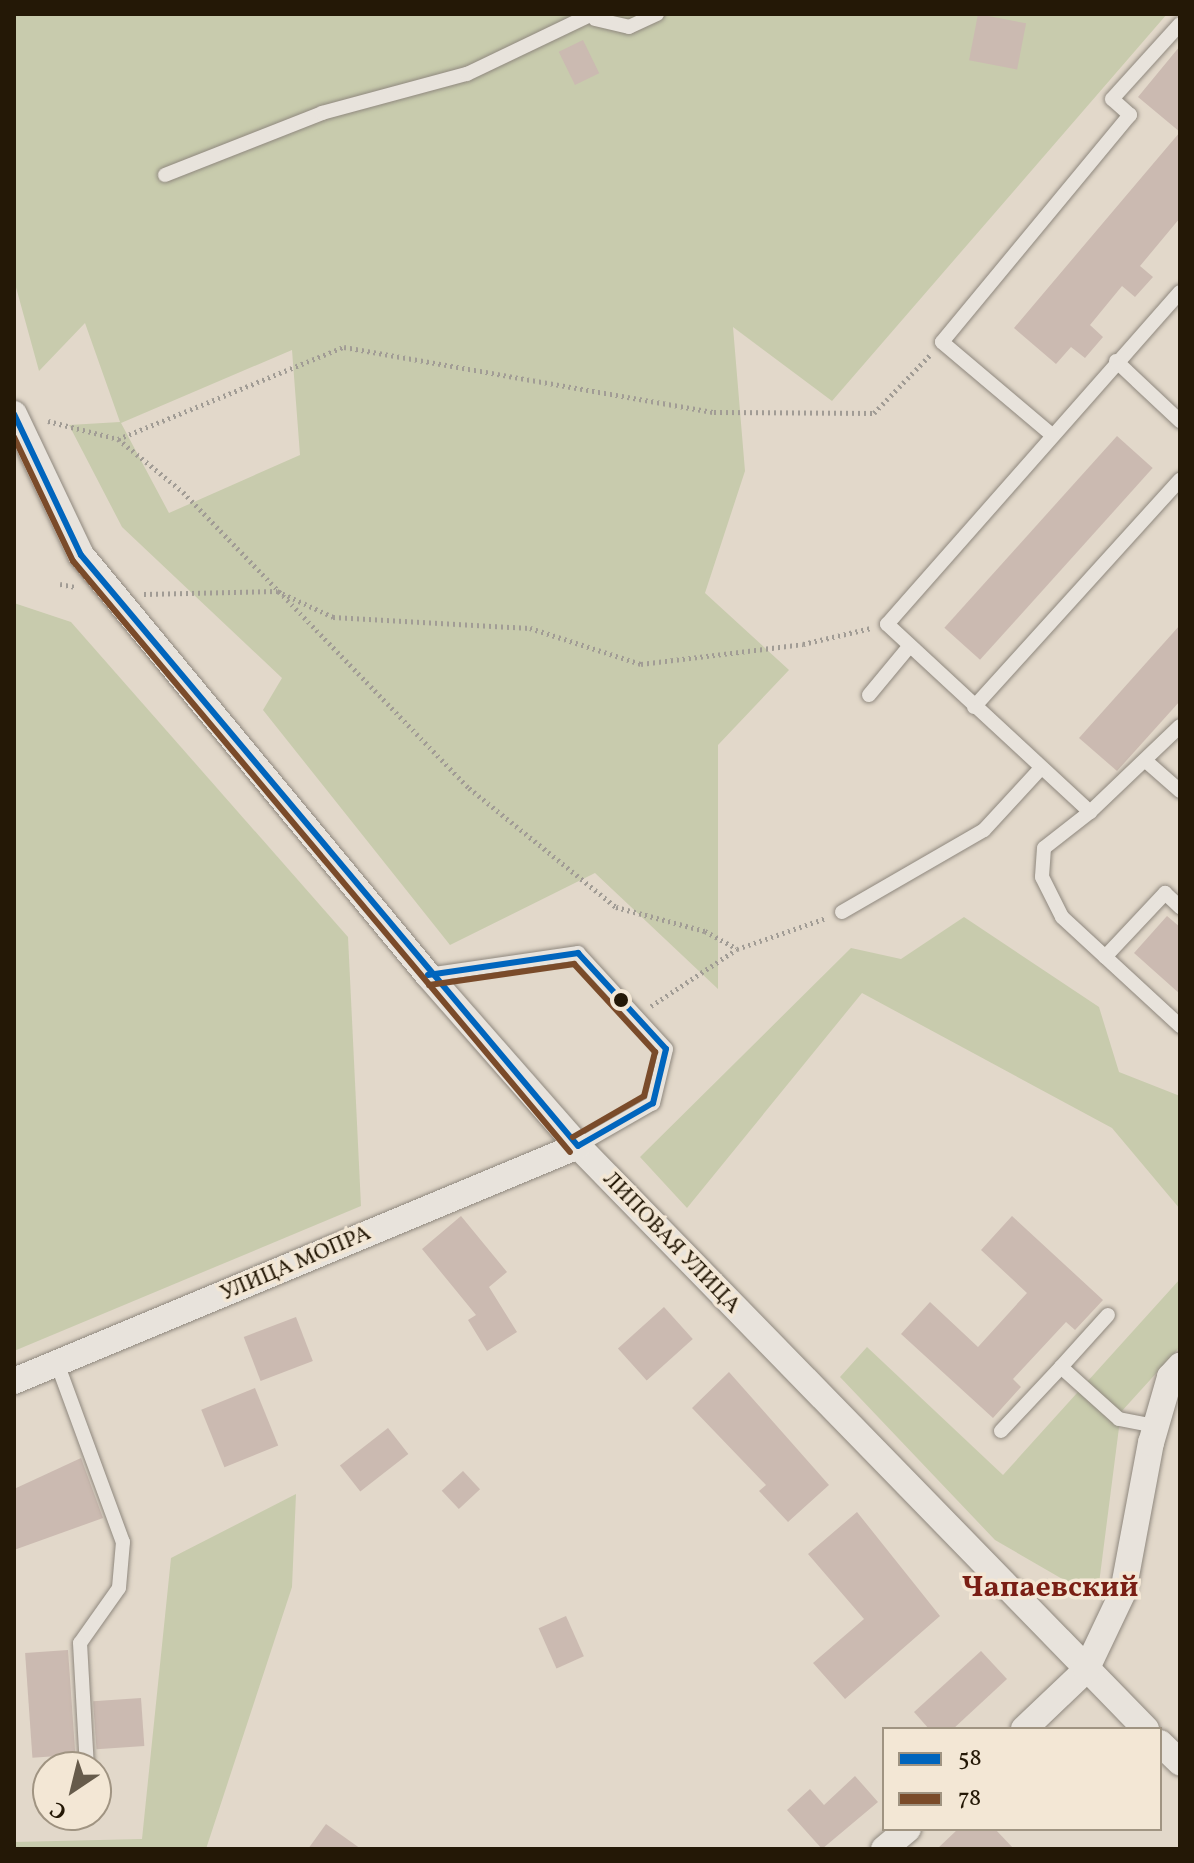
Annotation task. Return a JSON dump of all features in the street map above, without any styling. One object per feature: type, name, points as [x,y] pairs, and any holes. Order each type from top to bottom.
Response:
[{"type":"street","name":"ЛИПОВАЯ УЛИЦА","points":[[14,414],[81,555],[428,975],[578,1146],[1144,1727]]},
{"type":"street","name":"УЛИЦА МОПРА","points":[[14,1381],[578,1146]]},
{"type":"street","points":[[1026,1727],[1086,1670],[1123,1592],[1156,1426],[1180,1366]]},
{"type":"street","points":[[1162,1745],[1180,1762]]},
{"type":"street","points":[[884,1849],[906,1831]]},
{"type":"lane","points":[[165,175],[322,113],[467,74],[593,16],[629,27],[657,14]]},
{"type":"lane","points":[[1052,435],[942,342],[1130,115],[1112,99],[1180,24]]},
{"type":"lane","points":[[1090,812],[908,648],[887,624],[1180,292]]},
{"type":"lane","points":[[1116,361],[1180,421]]},
{"type":"lane","points":[[974,707],[1180,480]]},
{"type":"lane","points":[[869,695],[908,648]]},
{"type":"lane","points":[[1180,726],[1147,762],[1044,848],[1042,877],[1062,917],[1180,1026]]},
{"type":"lane","points":[[1147,762],[1180,791]]},
{"type":"lane","points":[[842,912],[984,830],[1041,768]]},
{"type":"lane","points":[[1105,957],[1165,893],[1180,907]]},
{"type":"lane","points":[[428,975],[578,953],[666,1049],[653,1103],[578,1146]]},
{"type":"lane","points":[[1001,1431],[1108,1315]]},
{"type":"lane","points":[[57,1363],[123,1542],[119,1588],[80,1643],[86,1751]]},
{"type":"lane","points":[[1061,1367],[1119,1419],[1156,1426]]},
{"type":"path","points":[[118,439],[344,347],[714,412],[874,413],[942,342]]},
{"type":"path","points":[[48,421],[118,439],[183,492],[469,788],[616,907],[705,931],[737,949]]},
{"type":"path","points":[[60,584],[117,597],[277,591],[333,617],[530,628],[641,664],[803,644],[887,624]]},
{"type":"path","points":[[638,1019],[672,986],[737,949],[842,912]]},
{"type":"green space","points":[[14,14],[1167,14],[832,401],[733,327],[745,471],[705,593],[789,670],[718,745],[718,989],[595,873],[450,945],[263,710],[282,678],[122,527],[69,425],[120,422],[85,323],[39,371],[14,280]],"holes":[[[292,350],[300,455],[169,513],[121,423]]]},
{"type":"green space","points":[[14,603],[71,622],[348,937],[361,1206],[14,1351]]},
{"type":"green space","points":[[964,917],[1099,1007],[1119,1072],[1180,1096],[1180,1209],[1112,1128],[862,993],[687,1208],[640,1157],[851,948],[901,959]]},
{"type":"green space","points":[[1180,1279],[1180,1347],[1121,1412],[1097,1599],[995,1540],[840,1377],[867,1347],[1003,1475]]},
{"type":"green space","points":[[296,1494],[292,1587],[206,1849],[14,1849],[14,1842],[142,1839],[171,1558]]},
{"type":"building","points":[[978,14],[1026,23],[1017,69],[969,60]]},
{"type":"building","points":[[583,40],[599,73],[575,85],[559,52]]},
{"type":"building","points":[[1180,46],[1180,132],[1138,97]]},
{"type":"building","points":[[1180,132],[1180,218],[1140,266],[1153,277],[1135,297],[1122,286],[1090,325],[1103,337],[1085,358],[1071,347],[1056,364],[1014,328]]},
{"type":"building","points":[[1117,436],[1153,468],[980,660],[944,628]]},
{"type":"building","points":[[1180,625],[1180,701],[1117,771],[1079,738]]},
{"type":"building","points":[[1167,916],[1180,927],[1180,994],[1134,953]]},
{"type":"building","points":[[461,1216],[507,1272],[489,1287],[517,1332],[487,1351],[468,1320],[476,1315],[422,1249]]},
{"type":"building","points":[[1012,1216],[1103,1300],[1075,1330],[1066,1322],[1013,1379],[1021,1387],[993,1418],[901,1334],[930,1302],[978,1347],[1027,1293],[981,1250]]},
{"type":"building","points":[[664,1307],[693,1339],[647,1380],[618,1348]]},
{"type":"building","points":[[296,1317],[313,1361],[261,1381],[244,1337]]},
{"type":"building","points":[[729,1372],[829,1485],[788,1522],[759,1491],[766,1485],[692,1408]]},
{"type":"building","points":[[255,1388],[278,1445],[224,1467],[201,1410]]},
{"type":"building","points":[[388,1428],[408,1454],[360,1492],[340,1466]]},
{"type":"building","points":[[81,1458],[103,1518],[14,1550],[14,1489]]},
{"type":"building","points":[[463,1471],[480,1489],[459,1509],[442,1491]]},
{"type":"building","points":[[857,1512],[940,1616],[845,1699],[813,1663],[864,1619],[808,1554]]},
{"type":"building","points":[[566,1616],[584,1656],[556,1668],[539,1628]]},
{"type":"building","points":[[68,1650],[75,1751],[32,1752],[25,1653]]},
{"type":"building","points":[[981,1651],[1007,1679],[955,1727],[927,1727],[914,1712]]},
{"type":"building","points":[[141,1698],[144,1746],[96,1749],[93,1701]]},
{"type":"building","points":[[855,1776],[878,1802],[822,1849],[787,1810],[810,1789],[824,1805]]},
{"type":"building","points":[[326,1824],[361,1849],[308,1849]]},
{"type":"building","points":[[956,1831],[997,1831],[1014,1849],[937,1849]]},
{"type":"transit line","name":"58","points":[[14,414],[81,555],[578,1146]]},
{"type":"transit line","name":"78","points":[[14,437],[73,561],[570,1152]]},
{"type":"transit line","name":"58","points":[[428,975],[578,953],[666,1049],[653,1103],[578,1146]]},
{"type":"transit line","name":"78","points":[[429,985],[574,964],[655,1052],[644,1096],[573,1137]]},
{"type":"district","name":"Чапаевский","points":[[1050,1588]]}]
